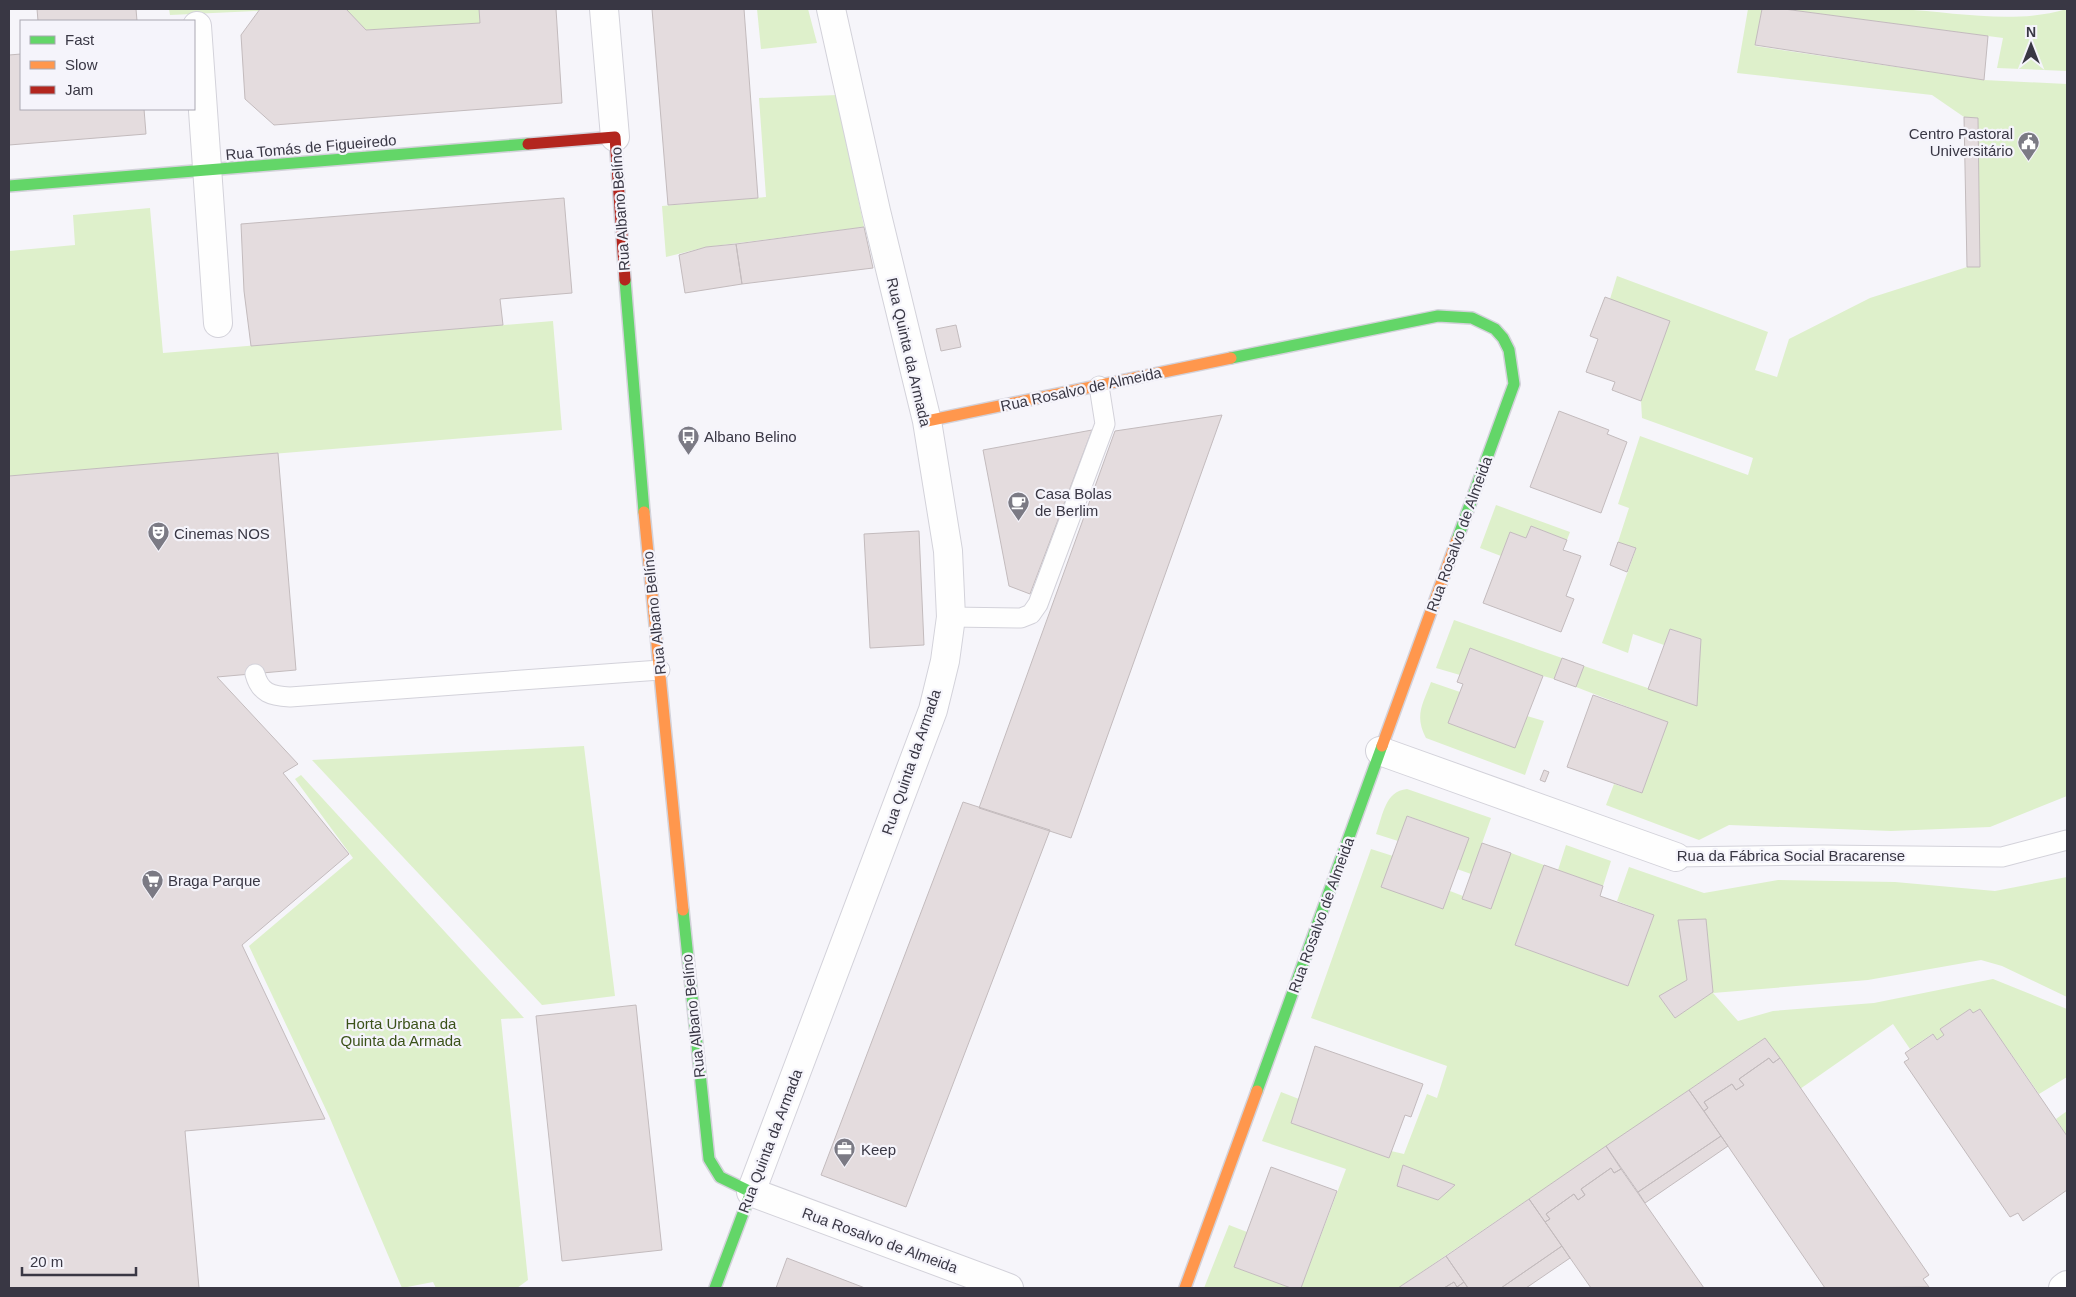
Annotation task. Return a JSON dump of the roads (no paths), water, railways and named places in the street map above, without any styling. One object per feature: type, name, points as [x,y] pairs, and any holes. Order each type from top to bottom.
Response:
[{"type":"street","name":"Rua Albano Belíno","points":[[604,9],[634,411],[689,978],[709,1159],[713,1171],[723,1180],[751,1192]]},
{"type":"street","name":"Rua Quinta da Armada","points":[[716,1288],[933,710],[945,661],[951,617],[951,582],[948,551],[927,421],[876,212],[831,9]]},
{"type":"street","points":[[197,26],[218,323]]},
{"type":"street","name":"Rua Tomás de Figueiredo","points":[[9,186],[615,137]]},
{"type":"street","name":"Rua Rosalvo de Almeida","points":[[927,421],[1438,316],[1464,316],[1486,322],[1505,338],[1513,361],[1514,384],[1185,1288]]},
{"type":"street","name":"Rua da Fábrica Social Bracarense","points":[[1380,751],[1676,857]]},
{"type":"street","name":"Rua Rosalvo de Almeida","points":[[751,1192],[1009,1288]]},
{"type":"street","points":[[2063,1288],[2067,1285]]},
{"type":"lane","points":[[951,617],[1021,618],[1031,614],[1038,604],[1105,424],[1098,386]]},
{"type":"lane","points":[[255,674],[262,691],[273,696],[290,698],[660,670]]},
{"type":"lane","name":"Rua da Fábrica Social Bracarense","points":[[1676,857],[1824,855],[2002,857],[2067,840]]},
{"type":"place","name":"Centro Pastoral Universitário","points":[[2029,161]]},
{"type":"place","name":"Albano Belino","points":[[688,455]]},
{"type":"place","name":"Casa Bolas de Berlim","points":[[1019,521]]},
{"type":"place","name":"Cinemas NOS","points":[[158,552]]},
{"type":"place","name":"Braga Parque","points":[[152,899]]},
{"type":"place","name":"Keep","points":[[845,1168]]},
{"type":"park label","name":"Horta Urbana da Quinta da Armada","points":[[401,1032]]}]
